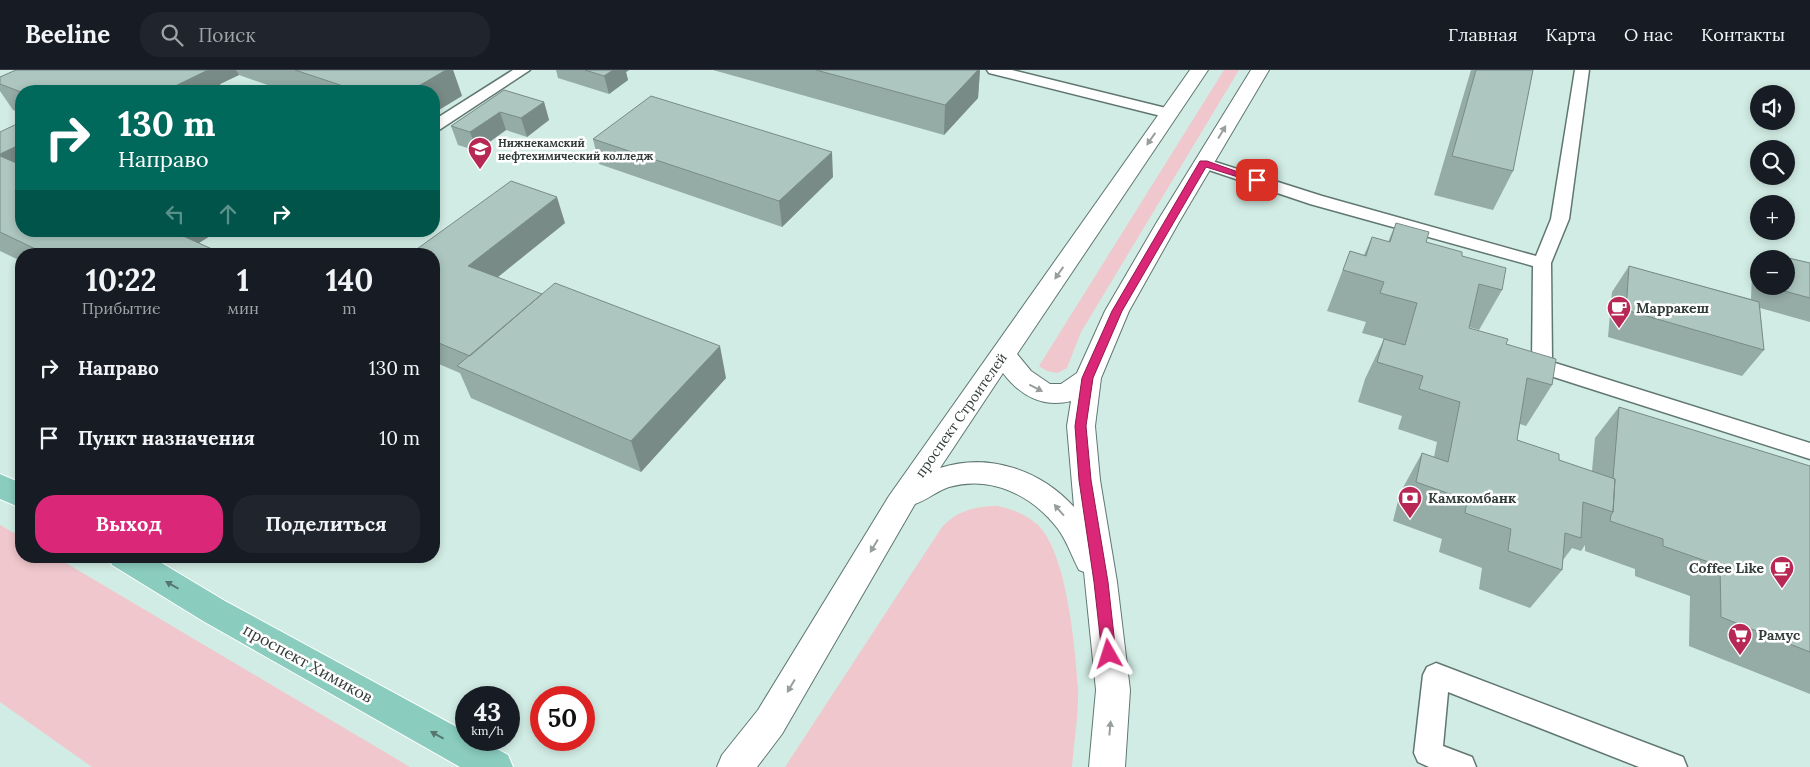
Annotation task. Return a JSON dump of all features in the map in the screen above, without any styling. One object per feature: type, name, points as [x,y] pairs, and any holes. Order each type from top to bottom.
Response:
[{"type":"main road","name":"проспект Строителей","points":[[735,767],[770,722],[899,504],[1199,70]]},
{"type":"main road","points":[[1107,767],[1113,690],[1101,582],[1085,480],[1081,426],[1088,378],[1117,311],[1260,70]]},
{"type":"main road","points":[[1003,354],[1013,370],[1030,386],[1048,394],[1068,392],[1088,378]]},
{"type":"main road","points":[[899,504],[923,485],[938,478],[955,474],[990,473],[1024,482],[1052,502],[1069,521],[1101,582]]},
{"type":"main road","points":[[0,485],[15,494]]},
{"type":"main road","name":"проспект Химиков","points":[[135,563],[214,611],[495,767]]},
{"type":"lane","points":[[440,123],[523,70]]},
{"type":"lane","points":[[994,70],[1169,113]]},
{"type":"lane","points":[[1582,70],[1560,219],[1542,263],[1542,366],[1810,451]]},
{"type":"lane","points":[[1204,163],[1316,200],[1542,263]]},
{"type":"lane","points":[[1462,767],[1428,760],[1436,675],[1673,767]]},
{"type":"shaded area","points":[[1224,70],[1239,70],[1081,332],[1067,368],[1058,373],[1047,371],[1039,366]]},
{"type":"shaded area","points":[[997,506],[1019,512],[1038,525],[1048,539],[1063,578],[1072,625],[1078,687],[1072,767],[785,767],[942,527],[960,513],[981,507]]},
{"type":"shaded area","points":[[0,525],[15,534],[15,563],[66,563],[410,767],[92,767],[0,702]]},
{"type":"building","points":[[16,70],[208,70],[177,85],[15,85],[15,90],[0,84],[0,77]]},
{"type":"building","points":[[295,70],[446,70],[420,85],[340,85]]},
{"type":"building","points":[[585,70],[613,70],[604,76]]},
{"type":"building","points":[[816,70],[978,70],[945,105]]},
{"type":"building","points":[[1476,70],[1533,70],[1513,171],[1452,156]]},
{"type":"building","points":[[504,90],[544,102],[521,118],[500,112],[470,132],[451,126]]},
{"type":"building","points":[[651,96],[832,152],[779,201],[593,139]]},
{"type":"building","points":[[15,125],[15,147],[0,154],[0,132]]},
{"type":"building","points":[[0,156],[15,162],[15,237],[185,237],[210,248],[33,248],[0,232]]},
{"type":"building","points":[[511,181],[557,197],[468,266],[542,294],[470,356],[440,344],[440,248],[418,248],[434,237],[440,237],[440,232]]},
{"type":"building","points":[[1396,223],[1429,232],[1426,242],[1462,252],[1462,256],[1506,268],[1502,290],[1479,284],[1469,328],[1508,339],[1506,344],[1556,359],[1552,385],[1527,378],[1517,440],[1559,454],[1559,460],[1615,479],[1613,512],[1583,502],[1581,538],[1565,533],[1562,570],[1508,551],[1511,529],[1465,513],[1467,500],[1416,482],[1422,453],[1448,462],[1460,402],[1419,389],[1423,376],[1377,362],[1384,339],[1405,345],[1417,303],[1380,293],[1384,282],[1343,270],[1350,251],[1366,256],[1372,237],[1390,242]]},
{"type":"building","points":[[1795,260],[1810,263],[1810,298],[1795,294]]},
{"type":"building","points":[[1629,266],[1759,302],[1764,350],[1626,310]]},
{"type":"building","points":[[555,283],[720,346],[631,441],[457,366]]},
{"type":"building","points":[[1619,407],[1810,466],[1810,652],[1721,617],[1720,566],[1663,546],[1663,539],[1610,521],[1613,512],[1615,479],[1613,478]]},
{"type":"place","name":"Нижнекамский нефтехимический колледж","points":[[480,170]]},
{"type":"place","name":"Марракеш","points":[[1619,329]]},
{"type":"place","name":"Камкомбанк","points":[[1410,519]]},
{"type":"place","name":"Coffee Like","points":[[1782,589]]},
{"type":"place","name":"Рамус","points":[[1740,656]]},
{"type":"route","points":[[1109,654],[1101,582],[1085,480],[1081,426],[1088,378],[1117,311],[1204,163],[1257,180]]}]
